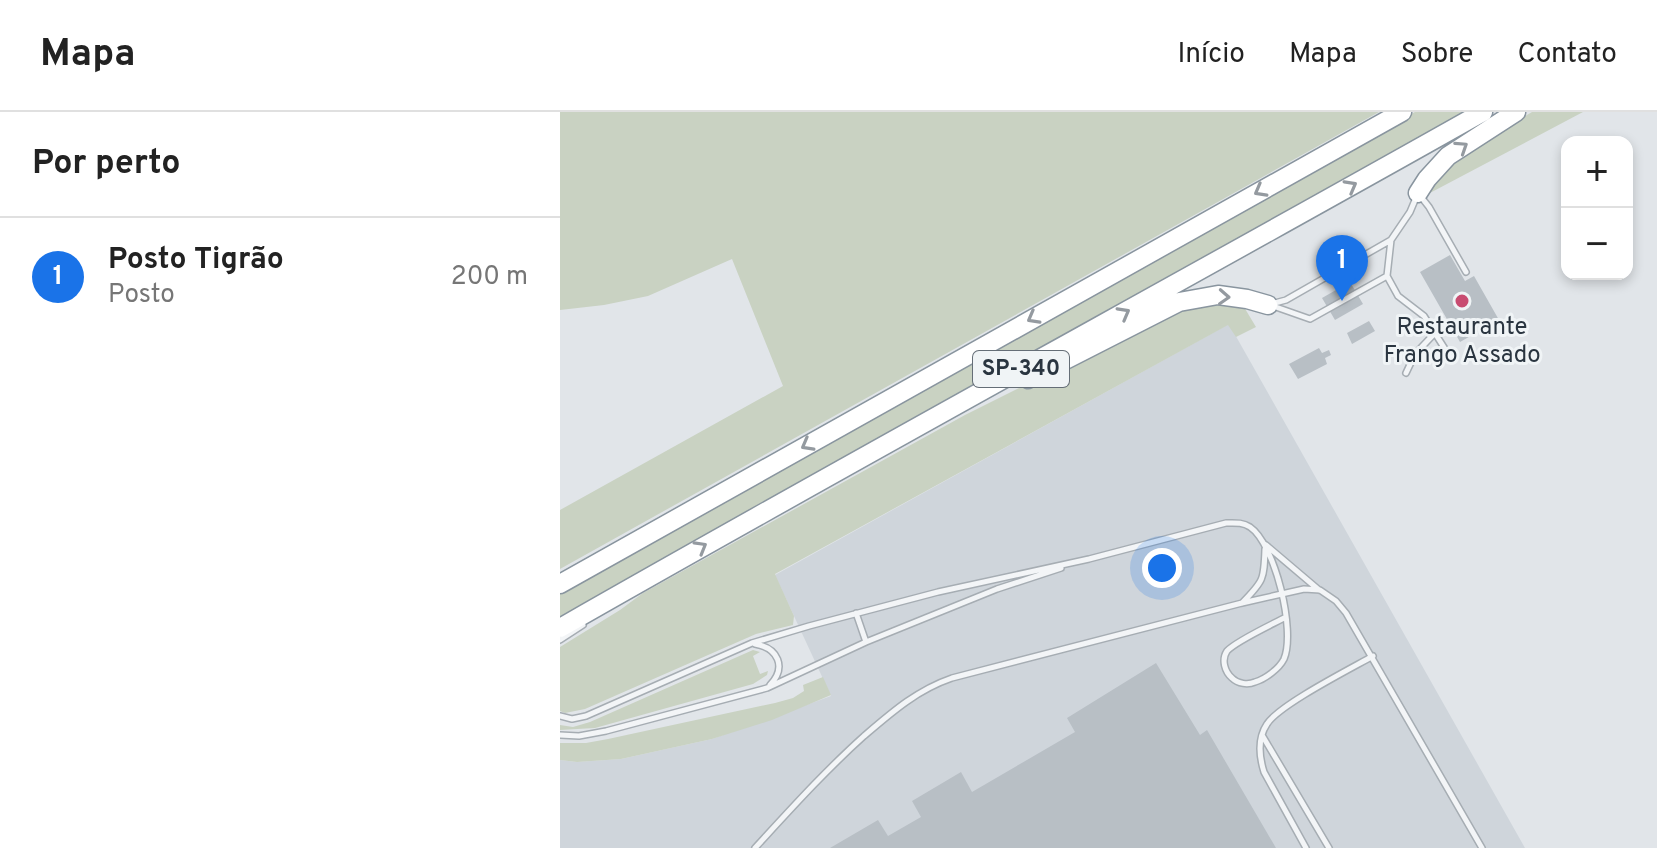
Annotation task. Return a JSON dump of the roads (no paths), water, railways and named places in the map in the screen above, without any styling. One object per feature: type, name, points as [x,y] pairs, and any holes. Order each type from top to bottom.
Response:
[{"type":"highway","name":"SP-340","points":[[560,584],[1402,112]]},
{"type":"highway","name":"SP-340","points":[[560,628],[775,505],[1483,112]]},
{"type":"highway","points":[[1418,193],[1448,156],[1516,112]]},
{"type":"highway","points":[[775,505],[844,477],[1179,302],[1218,295],[1268,305]]},
{"type":"lane","points":[[1268,305],[1286,300],[1391,240],[1410,212],[1418,193],[1466,272]]},
{"type":"lane","points":[[1391,240],[1387,276],[1398,296],[1424,316],[1452,360]]},
{"type":"lane","points":[[1268,305],[1310,319],[1387,276]]},
{"type":"lane","points":[[1406,373],[1415,354],[1435,333]]},
{"type":"lane","points":[[560,716],[572,719],[586,716],[752,643],[856,613],[1089,559],[1226,523],[1239,523],[1248,526],[1346,613],[1482,848]]},
{"type":"lane","points":[[1265,544],[1283,593],[1286,617],[1287,646],[1284,660],[1277,669],[1255,683],[1242,684],[1233,680],[1225,669],[1227,652],[1286,617]]},
{"type":"lane","points":[[1242,603],[1261,583],[1265,544]]},
{"type":"lane","points":[[560,735],[579,736],[606,731],[767,688],[866,642],[997,589],[1089,559]]},
{"type":"lane","points":[[621,601],[667,567]]},
{"type":"lane","points":[[755,848],[835,763],[905,701],[934,684],[1283,593],[1320,590]]},
{"type":"lane","points":[[856,613],[866,642]]},
{"type":"lane","points":[[560,640],[587,623]]},
{"type":"lane","points":[[752,643],[773,651],[779,663],[776,679],[767,688]]},
{"type":"lane","points":[[1306,848],[1264,772],[1259,745],[1262,733],[1273,715],[1373,656]]},
{"type":"lane","points":[[1262,733],[1329,848]]},
{"type":"place","name":"Posto Tigrão","points":[[1342,301]]},
{"type":"place","name":"Restaurante Frango Assado","points":[[1462,301]]}]
